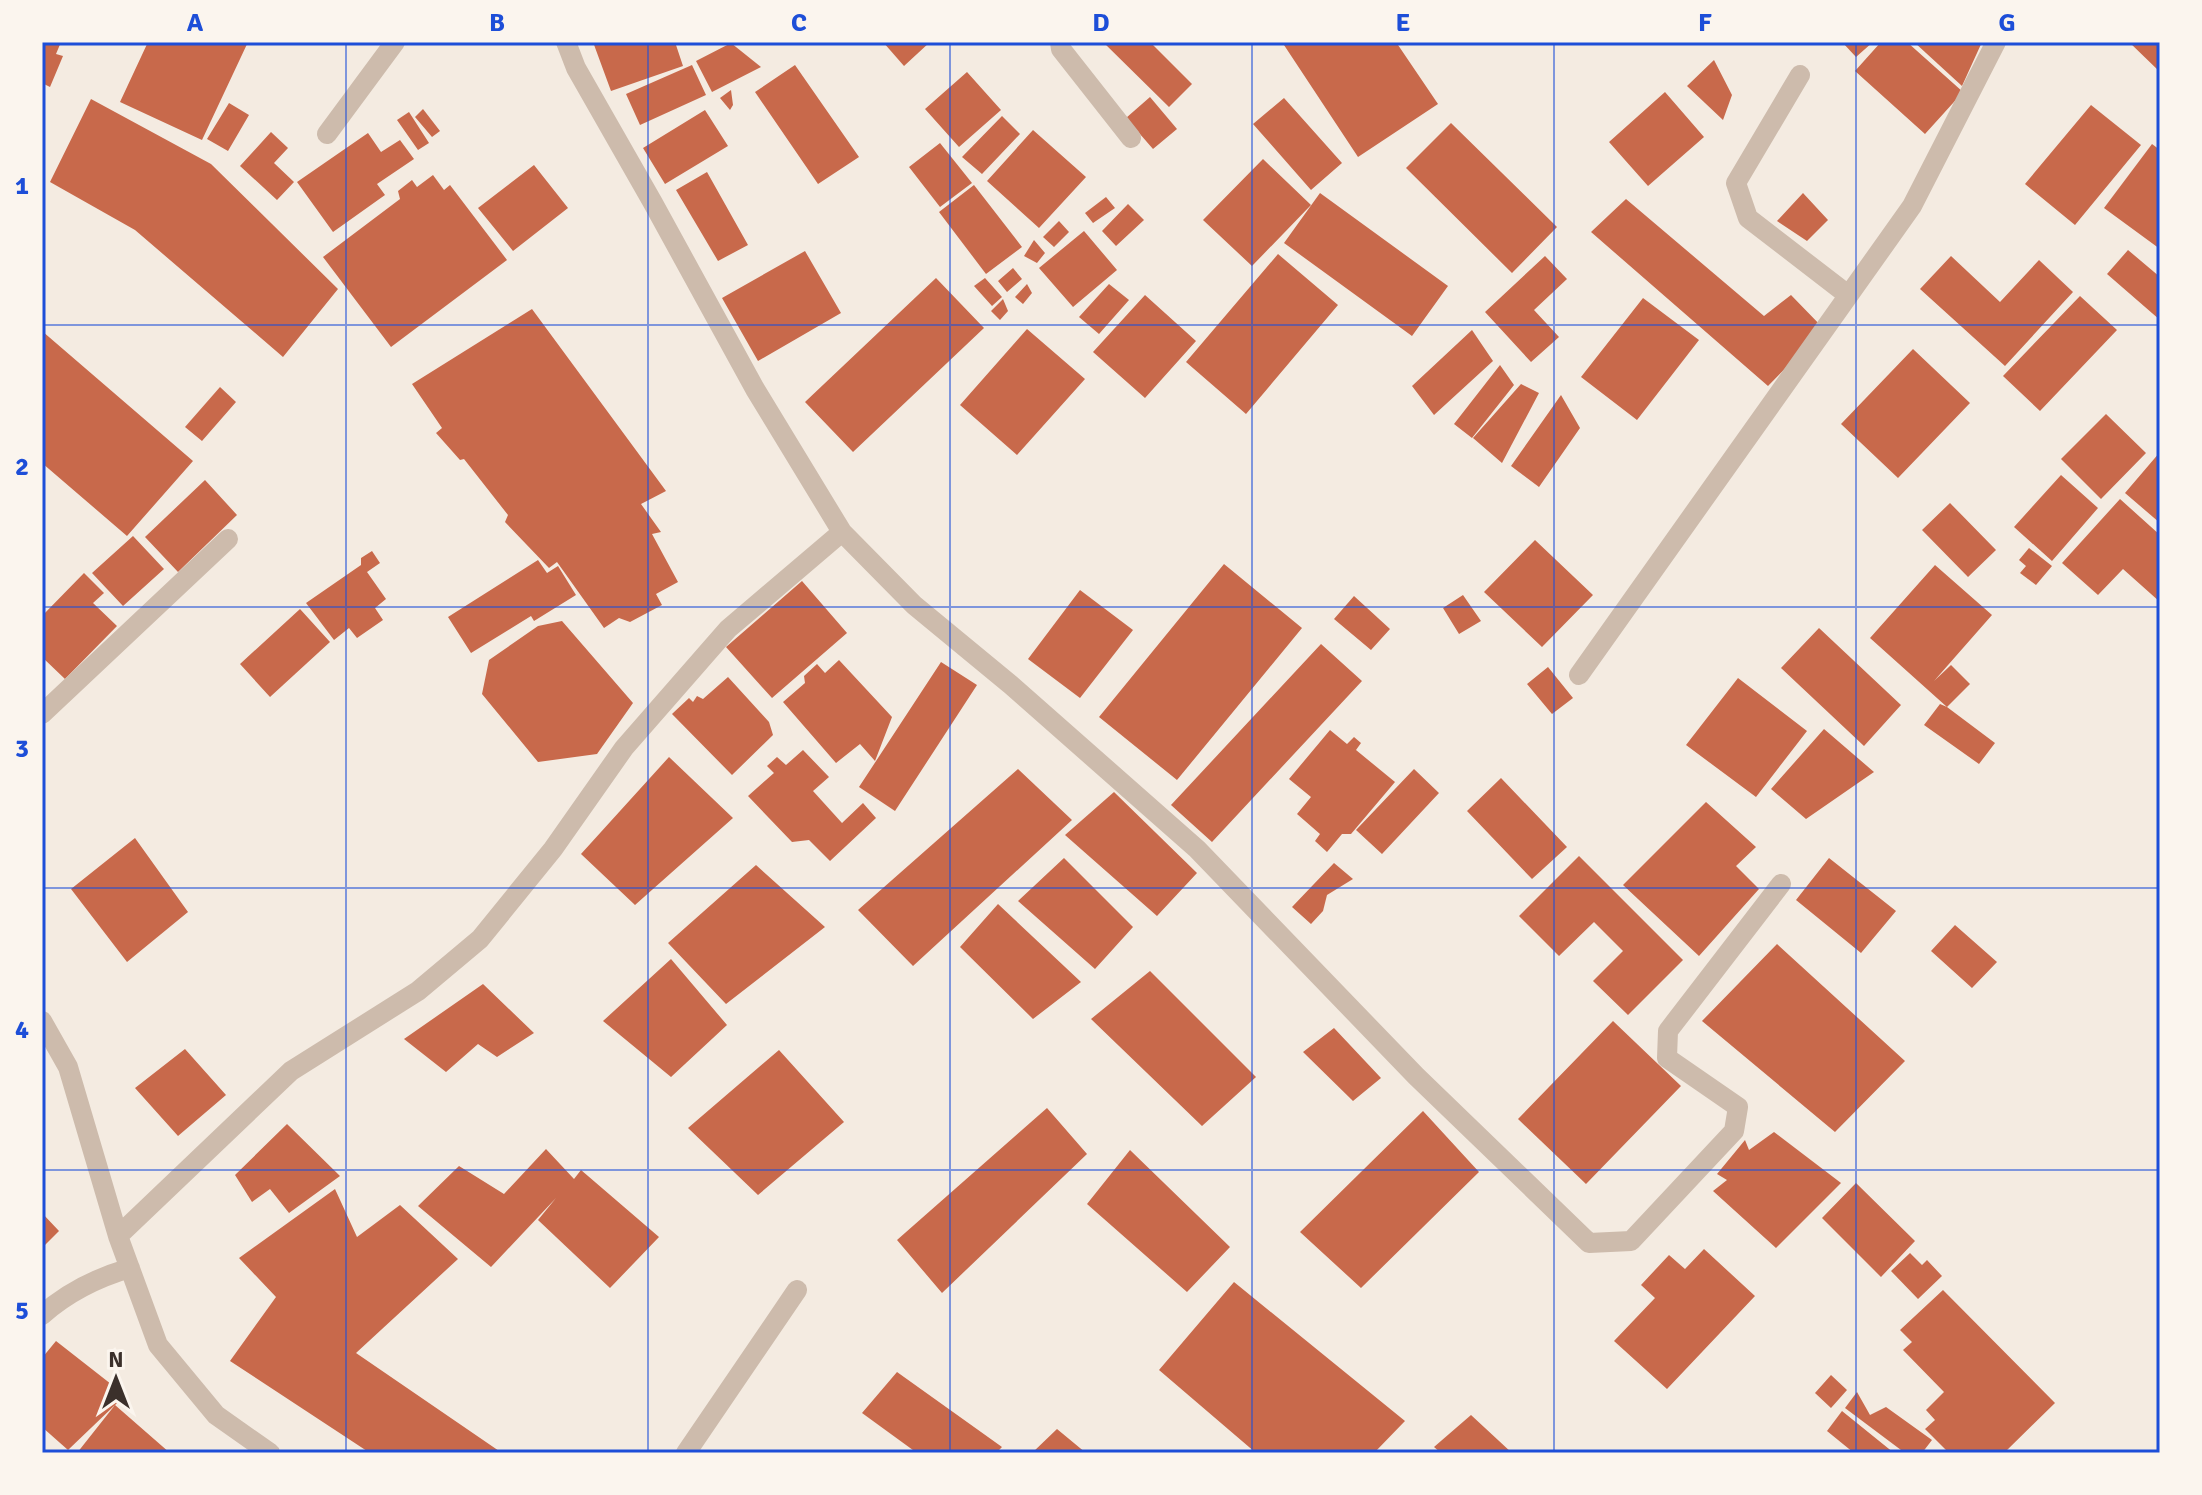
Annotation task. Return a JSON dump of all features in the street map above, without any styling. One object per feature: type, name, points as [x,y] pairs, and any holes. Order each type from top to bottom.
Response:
[{"type":"street","points":[[327,134],[395,42]]},
{"type":"street","points":[[566,42],[576,68],[755,389],[842,532],[914,605],[1011,685],[1197,849],[1416,1076],[1589,1243],[1631,1241],[1734,1131],[1738,1107],[1667,1058],[1668,1031],[1781,884]]},
{"type":"street","points":[[1060,42],[1061,49],[1131,138]]},
{"type":"street","points":[[1579,675],[1912,206],[1996,42]]},
{"type":"street","points":[[1800,75],[1736,183],[1748,218],[1848,295]]},
{"type":"street","points":[[118,1236],[291,1071],[418,991],[480,939],[553,849],[624,748],[728,629],[842,532]]},
{"type":"street","points":[[42,714],[228,539]]},
{"type":"street","points":[[42,1021],[68,1067],[118,1236],[158,1345],[216,1415],[270,1453]]},
{"type":"street","points":[[42,1315],[76,1290],[130,1268]]},
{"type":"street","points":[[686,1453],[797,1290]]},
{"type":"building","points":[[42,42],[61,42],[56,54],[63,56],[50,87],[42,83]]},
{"type":"building","points":[[148,42],[248,42],[202,140],[120,102]]},
{"type":"building","points":[[593,42],[675,42],[683,66],[611,91]]},
{"type":"building","points":[[883,42],[930,42],[904,66]]},
{"type":"building","points":[[1103,42],[1150,42],[1192,84],[1169,107]]},
{"type":"building","points":[[1282,42],[1396,42],[1438,104],[1358,157]]},
{"type":"building","points":[[1842,42],[1873,42],[1856,57]]},
{"type":"building","points":[[1881,42],[1907,42],[1963,92],[1925,134],[1855,71]]},
{"type":"building","points":[[1914,42],[1982,42],[1962,86]]},
{"type":"building","points":[[2129,42],[2160,42],[2160,72]]},
{"type":"building","points":[[731,43],[761,67],[712,92],[696,61]]},
{"type":"building","points":[[1714,60],[1732,95],[1723,120],[1687,86]]},
{"type":"building","points":[[692,65],[706,95],[640,125],[626,94]]},
{"type":"building","points":[[795,65],[859,157],[818,184],[755,92]]},
{"type":"building","points":[[967,72],[1001,110],[959,147],[925,109]]},
{"type":"building","points":[[731,90],[733,105],[730,110],[720,98]]},
{"type":"building","points":[[1665,92],[1704,137],[1648,186],[1609,142]]},
{"type":"building","points":[[1150,97],[1177,129],[1153,149],[1126,118]]},
{"type":"building","points":[[1284,98],[1342,163],[1311,190],[1253,124]]},
{"type":"building","points":[[91,99],[211,164],[338,289],[283,357],[135,230],[50,182]]},
{"type":"building","points":[[229,103],[249,115],[228,151],[207,139]]},
{"type":"building","points":[[2091,105],[2141,145],[2075,225],[2025,184]]},
{"type":"building","points":[[423,109],[440,131],[432,137],[415,117]]},
{"type":"building","points":[[705,110],[728,146],[665,184],[643,148]]},
{"type":"building","points":[[409,112],[429,143],[418,150],[397,120]]},
{"type":"building","points":[[1002,116],[1020,134],[982,174],[962,157]]},
{"type":"building","points":[[1451,123],[1557,227],[1512,273],[1406,168]]},
{"type":"building","points":[[1033,130],[1086,177],[1039,228],[987,181]]},
{"type":"building","points":[[271,132],[288,148],[274,163],[294,182],[277,200],[240,166]]},
{"type":"building","points":[[368,133],[381,152],[400,140],[414,159],[377,184],[385,195],[333,232],[297,182]]},
{"type":"building","points":[[940,143],[972,183],[940,207],[909,167]]},
{"type":"building","points":[[2152,144],[2160,150],[2160,249],[2104,208]]},
{"type":"building","points":[[1263,159],[1311,205],[1252,266],[1203,220]]},
{"type":"building","points":[[534,165],[568,208],[513,251],[478,208]]},
{"type":"building","points":[[707,172],[748,245],[718,261],[676,190]]},
{"type":"building","points":[[433,175],[444,190],[450,185],[507,260],[391,347],[323,257],[400,199],[398,191],[412,180],[417,187]]},
{"type":"building","points":[[974,185],[1022,247],[986,274],[939,212]]},
{"type":"building","points":[[1320,193],[1448,286],[1412,336],[1284,243]]},
{"type":"building","points":[[1803,193],[1828,220],[1807,241],[1777,221]]},
{"type":"building","points":[[1106,197],[1115,208],[1093,223],[1085,213]]},
{"type":"building","points":[[1626,199],[1764,316],[1791,295],[1824,329],[1768,386],[1591,232]]},
{"type":"building","points":[[1128,204],[1144,220],[1116,246],[1102,231]]},
{"type":"building","points":[[1059,221],[1069,232],[1054,247],[1043,237]]},
{"type":"building","points":[[1084,231],[1117,270],[1073,307],[1039,268]]},
{"type":"building","points":[[1034,240],[1045,253],[1037,263],[1024,256]]},
{"type":"building","points":[[2128,250],[2160,277],[2160,320],[2107,274]]},
{"type":"building","points":[[805,251],[841,313],[758,361],[722,298]]},
{"type":"building","points":[[1278,254],[1338,305],[1246,414],[1186,362]]},
{"type":"building","points":[[1545,256],[1567,279],[1534,310],[1559,337],[1531,362],[1485,312]]},
{"type":"building","points":[[1951,256],[2000,302],[2039,260],[2073,292],[2005,366],[1920,289]]},
{"type":"building","points":[[1013,268],[1022,279],[1007,292],[998,281]]},
{"type":"building","points":[[936,278],[984,328],[853,452],[805,402]]},
{"type":"building","points":[[985,278],[1002,297],[992,306],[974,286]]},
{"type":"building","points":[[1027,284],[1032,293],[1023,304],[1015,297]]},
{"type":"building","points":[[1109,284],[1129,300],[1099,334],[1079,317]]},
{"type":"building","points":[[1145,295],[1196,341],[1145,398],[1093,352]]},
{"type":"building","points":[[2080,296],[2117,330],[2040,411],[2003,376]]},
{"type":"building","points":[[1643,298],[1699,340],[1637,420],[1581,377]]},
{"type":"building","points":[[1003,299],[1008,311],[1000,320],[991,311]]},
{"type":"building","points":[[532,309],[666,491],[641,504],[661,532],[652,534],[678,582],[656,594],[662,605],[630,622],[619,618],[604,628],[557,562],[549,568],[505,522],[508,515],[464,459],[460,460],[436,433],[442,428],[412,384]]},
{"type":"building","points":[[1027,329],[1085,379],[1017,455],[960,405]]},
{"type":"building","points":[[1472,330],[1493,361],[1434,415],[1412,386]]},
{"type":"building","points":[[42,331],[193,461],[127,536],[42,463]]},
{"type":"building","points":[[1913,349],[1970,403],[1898,478],[1841,424]]},
{"type":"building","points":[[1500,365],[1514,385],[1472,438],[1454,424]]},
{"type":"building","points":[[1521,384],[1539,393],[1502,463],[1473,438]]},
{"type":"building","points":[[220,387],[236,402],[202,441],[185,427]]},
{"type":"building","points":[[1561,395],[1580,428],[1539,487],[1511,466]]},
{"type":"building","points":[[2106,414],[2146,453],[2101,499],[2061,459]]},
{"type":"building","points":[[2160,452],[2160,523],[2125,493]]},
{"type":"building","points":[[2061,475],[2098,508],[2052,561],[2014,527]]},
{"type":"building","points":[[205,480],[237,515],[178,572],[145,537]]},
{"type":"building","points":[[2120,499],[2160,535],[2160,602],[2123,569],[2098,595],[2062,563]]},
{"type":"building","points":[[1950,503],[1996,550],[1968,577],[1922,530]]},
{"type":"building","points":[[133,536],[164,569],[123,606],[92,573]]},
{"type":"building","points":[[1535,540],[1593,595],[1542,647],[1484,592]]},
{"type":"building","points":[[2029,548],[2052,566],[2036,585],[2020,573],[2026,566],[2019,560]]},
{"type":"building","points":[[372,551],[380,563],[367,572],[386,599],[375,608],[383,620],[357,638],[349,628],[334,640],[306,603],[361,565],[361,558]]},
{"type":"building","points":[[538,560],[547,573],[558,566],[576,595],[534,621],[531,616],[471,653],[448,617]]},
{"type":"building","points":[[1224,564],[1302,628],[1177,780],[1099,717]]},
{"type":"building","points":[[1935,565],[1992,615],[1934,681],[1951,665],[1970,684],[1947,707],[1870,638]]},
{"type":"building","points":[[84,573],[104,593],[93,603],[117,626],[65,679],[42,657],[42,616]]},
{"type":"building","points":[[802,581],[847,633],[772,698],[726,647]]},
{"type":"building","points":[[1080,590],[1133,630],[1080,698],[1028,659]]},
{"type":"building","points":[[1463,595],[1481,621],[1459,634],[1443,608]]},
{"type":"building","points":[[1354,596],[1390,629],[1371,650],[1334,619]]},
{"type":"building","points":[[300,609],[330,642],[270,697],[240,664]]},
{"type":"building","points":[[562,621],[633,703],[597,754],[538,762],[482,694],[489,660],[538,626]]},
{"type":"building","points":[[1819,628],[1901,705],[1864,746],[1781,668]]},
{"type":"building","points":[[1321,644],[1362,681],[1212,842],[1171,805]]},
{"type":"building","points":[[839,660],[892,717],[875,761],[860,744],[836,763],[783,702],[805,683],[804,676],[817,664],[825,673]]},
{"type":"building","points":[[941,662],[977,685],[895,811],[859,787]]},
{"type":"building","points":[[1548,667],[1573,698],[1552,714],[1527,684]]},
{"type":"building","points":[[728,677],[769,722],[773,735],[732,775],[672,714],[689,698],[693,702],[697,696],[703,699]]},
{"type":"building","points":[[1738,678],[1807,731],[1756,797],[1686,745]]},
{"type":"building","points":[[1940,704],[1995,743],[1979,764],[1924,725]]},
{"type":"building","points":[[1824,729],[1874,772],[1806,819],[1771,789]]},
{"type":"building","points":[[1330,730],[1347,744],[1354,737],[1361,743],[1356,750],[1395,782],[1351,834],[1342,834],[1327,852],[1315,841],[1320,834],[1297,814],[1311,797],[1289,779]]},
{"type":"building","points":[[803,750],[829,777],[813,791],[842,823],[863,803],[876,818],[830,861],[809,840],[792,842],[748,796],[774,773],[767,766],[777,757],[786,765]]},
{"type":"building","points":[[669,757],[733,818],[635,905],[581,854]]},
{"type":"building","points":[[1018,769],[1072,820],[913,966],[858,910]]},
{"type":"building","points":[[1414,769],[1439,793],[1382,854],[1356,830]]},
{"type":"building","points":[[1501,778],[1567,847],[1532,879],[1467,811]]},
{"type":"building","points":[[1114,792],[1197,873],[1157,916],[1065,835]]},
{"type":"building","points":[[1706,802],[1756,847],[1736,866],[1759,889],[1699,956],[1623,885]]},
{"type":"building","points":[[135,838],[188,912],[127,962],[71,889]]},
{"type":"building","points":[[1579,856],[1683,960],[1628,1015],[1593,981],[1623,951],[1594,922],[1559,956],[1519,916]]},
{"type":"building","points":[[1064,858],[1133,927],[1095,969],[1018,901]]},
{"type":"building","points":[[1829,858],[1896,911],[1861,953],[1796,900]]},
{"type":"building","points":[[1334,863],[1353,879],[1327,895],[1323,911],[1311,924],[1292,907]]},
{"type":"building","points":[[756,865],[825,927],[726,1004],[668,943]]},
{"type":"building","points":[[998,904],[1081,982],[1033,1019],[960,947]]},
{"type":"building","points":[[1955,925],[1997,962],[1972,988],[1931,951]]},
{"type":"building","points":[[1777,944],[1905,1061],[1835,1132],[1702,1021]]},
{"type":"building","points":[[671,959],[727,1025],[671,1077],[603,1021]]},
{"type":"building","points":[[1150,971],[1256,1077],[1202,1126],[1091,1019]]},
{"type":"building","points":[[483,984],[534,1033],[497,1057],[478,1044],[446,1072],[404,1039]]},
{"type":"building","points":[[1613,1021],[1681,1086],[1586,1184],[1518,1119]]},
{"type":"building","points":[[1334,1028],[1381,1078],[1353,1101],[1303,1052]]},
{"type":"building","points":[[185,1049],[226,1095],[178,1136],[135,1088]]},
{"type":"building","points":[[779,1050],[844,1122],[758,1195],[688,1128]]},
{"type":"building","points":[[1047,1108],[1087,1154],[942,1293],[897,1240]]},
{"type":"building","points":[[1423,1111],[1479,1172],[1361,1288],[1300,1232]]},
{"type":"building","points":[[287,1124],[340,1176],[289,1213],[270,1189],[252,1202],[235,1175]]},
{"type":"building","points":[[1774,1132],[1841,1183],[1776,1248],[1713,1191],[1727,1180],[1717,1174],[1745,1140],[1749,1150]]},
{"type":"building","points":[[546,1149],[574,1179],[581,1170],[659,1237],[610,1288],[538,1220],[556,1198],[491,1267],[418,1206],[459,1166],[504,1194]]},
{"type":"building","points":[[1130,1150],[1230,1247],[1187,1292],[1087,1204]]},
{"type":"building","points":[[1856,1183],[1915,1241],[1881,1277],[1822,1218]]},
{"type":"building","points":[[335,1189],[357,1237],[400,1205],[458,1259],[356,1353],[502,1453],[370,1453],[230,1361],[276,1297],[239,1258]]},
{"type":"building","points":[[42,1213],[59,1231],[42,1248]]},
{"type":"building","points":[[1704,1249],[1755,1296],[1667,1389],[1614,1341],[1655,1298],[1641,1285],[1669,1255],[1685,1269]]},
{"type":"building","points":[[1910,1253],[1922,1265],[1927,1260],[1942,1276],[1918,1299],[1891,1271]]},
{"type":"building","points":[[1234,1282],[1405,1421],[1374,1453],[1256,1453],[1159,1370]]},
{"type":"building","points":[[1943,1290],[2055,1403],[2004,1453],[1949,1453],[1925,1429],[1935,1420],[1926,1410],[1944,1392],[1903,1350],[1912,1342],[1900,1330]]},
{"type":"building","points":[[56,1341],[125,1395],[68,1450],[42,1427],[42,1358]]},
{"type":"building","points":[[897,1372],[1002,1447],[996,1453],[917,1453],[862,1413]]},
{"type":"building","points":[[1831,1375],[1847,1390],[1831,1408],[1815,1393]]},
{"type":"building","points":[[1857,1392],[1870,1415],[1886,1407],[1932,1440],[1922,1453],[1905,1453],[1845,1408]]},
{"type":"building","points":[[115,1405],[170,1453],[77,1453]]},
{"type":"building","points":[[1842,1411],[1894,1453],[1854,1453],[1827,1431]]},
{"type":"building","points":[[1471,1415],[1512,1453],[1441,1453],[1434,1447]]},
{"type":"building","points":[[1057,1429],[1086,1453],[1032,1453]]}]
